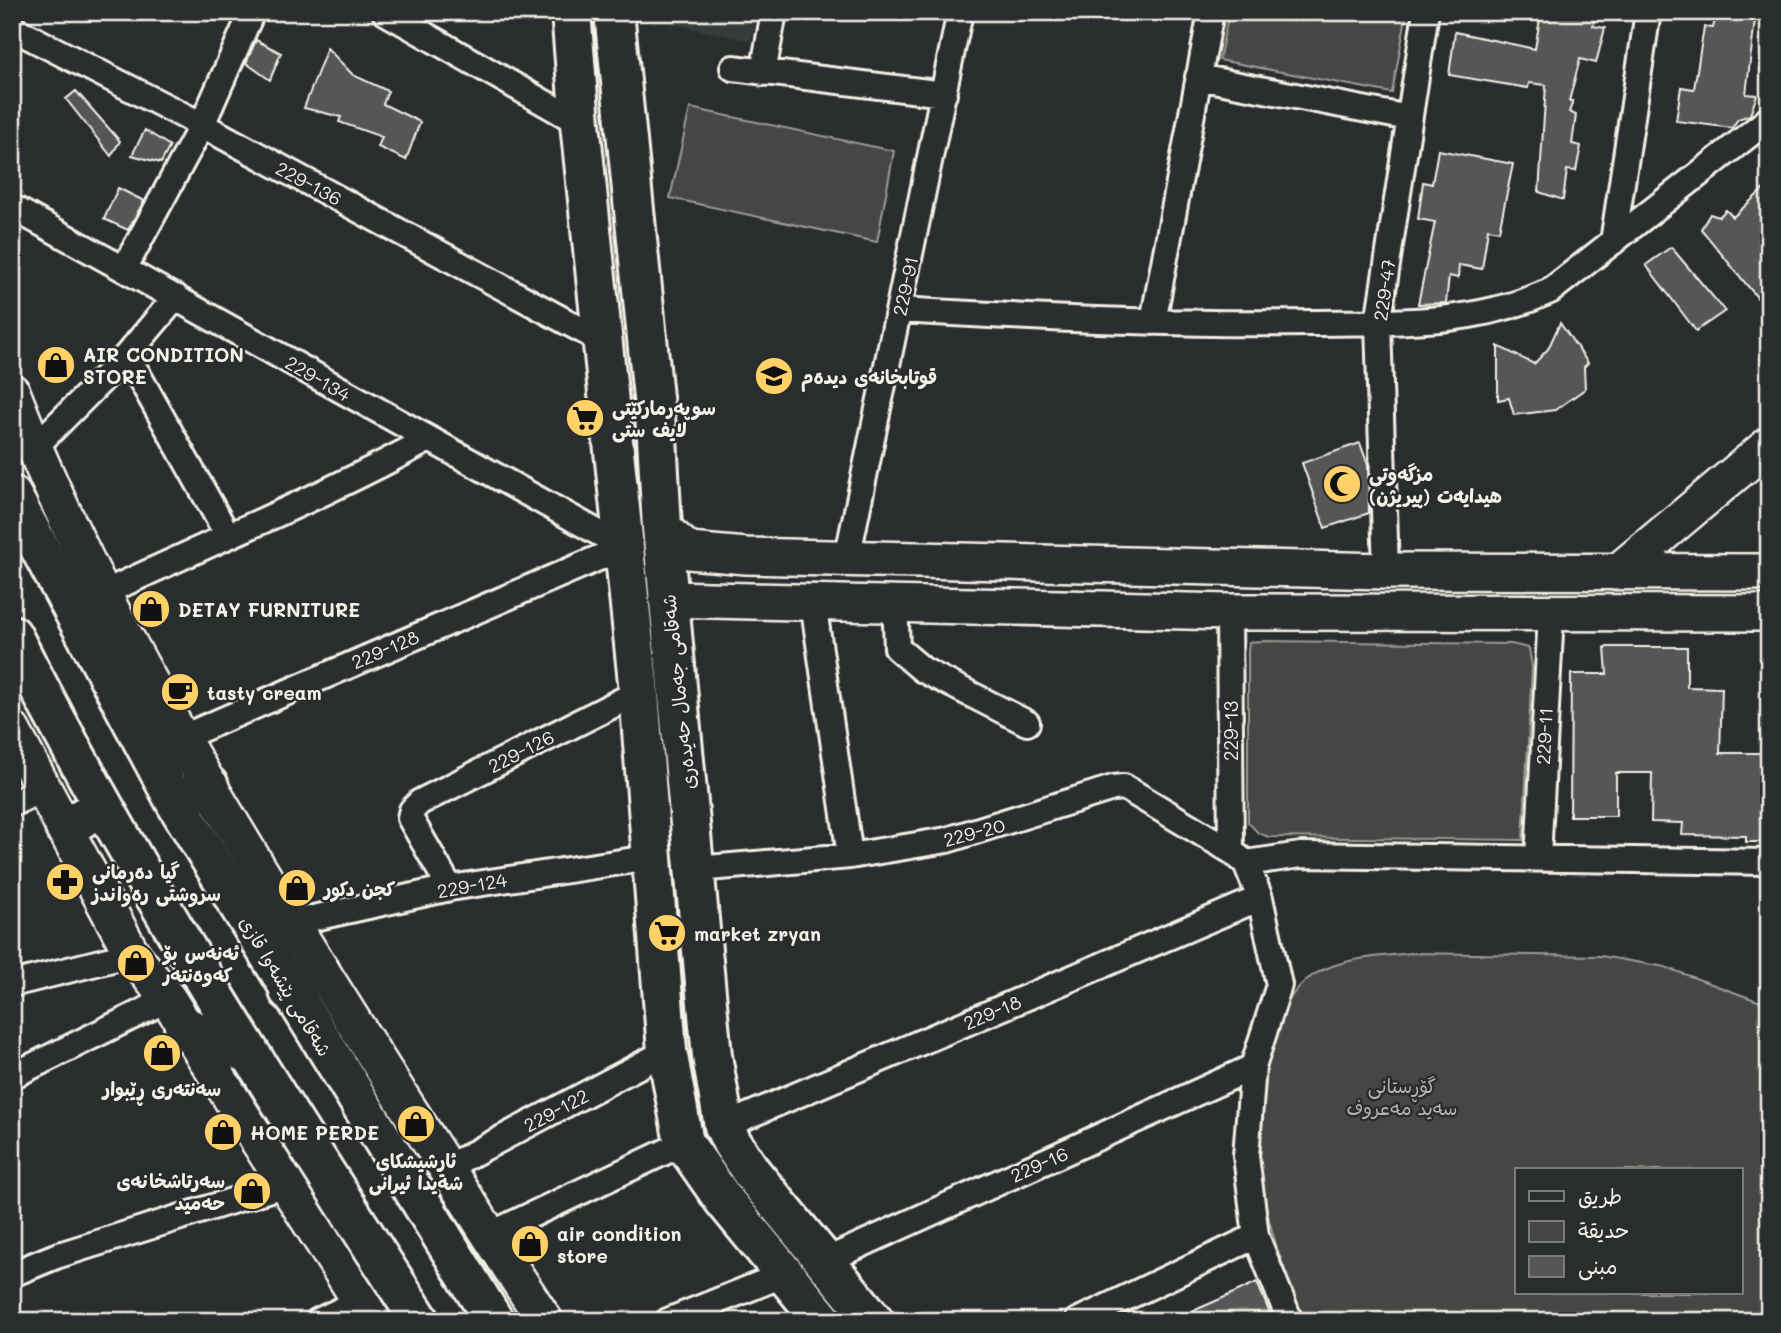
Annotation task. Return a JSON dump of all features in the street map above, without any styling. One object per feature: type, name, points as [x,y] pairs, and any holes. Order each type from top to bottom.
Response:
[{"type":"main road","name":"شەقامی جەمال حەیدەری","points":[[571,12],[580,123],[639,691],[667,1051],[684,1143],[723,1199],[823,1321]]},
{"type":"main road","name":"شەقامی جەمال حەیدەری","points":[[614,12],[657,437],[662,528],[712,1056],[724,1126],[752,1173],[825,1261],[868,1319]]},
{"type":"main road","name":"شەقامی پێشەوا قازی","points":[[12,496],[176,803],[304,981],[494,1321]]},
{"type":"main road","points":[[12,635],[64,738],[247,1053],[420,1321]]},
{"type":"main road","points":[[176,803],[209,786]]},
{"type":"main road","points":[[65,828],[103,806]]},
{"type":"main road","points":[[176,1013],[247,1053]]},
{"type":"street","points":[[124,268],[202,125],[252,12]]},
{"type":"street","points":[[385,12],[580,123]]},
{"type":"street","points":[[763,73],[774,12]]},
{"type":"street","name":"229-91","points":[[846,559],[960,12]]},
{"type":"street","points":[[1153,322],[1210,12]]},
{"type":"street","name":"229-47","points":[[1386,571],[1378,323],[1426,12]]},
{"type":"street","points":[[1613,242],[1648,12]]},
{"type":"street","name":"229-136","points":[[12,28],[202,125],[604,342]]},
{"type":"street","points":[[733,68],[944,94]]},
{"type":"street","points":[[1198,77],[1409,118]]},
{"type":"street","points":[[900,310],[1153,322],[1378,323],[1480,316],[1521,305],[1550,291],[1769,119]]},
{"type":"street","name":"229-134","points":[[12,208],[176,296],[427,440],[624,547]]},
{"type":"street","points":[[34,448],[127,355],[176,296]]},
{"type":"street","points":[[127,355],[227,534]]},
{"type":"street","points":[[12,392],[34,448],[102,594],[209,786],[292,923],[304,981],[444,1169],[545,1321]]},
{"type":"street","points":[[102,594],[227,534],[361,477],[427,440]]},
{"type":"street","points":[[1620,570],[1769,444]]},
{"type":"street","points":[[662,528],[689,551],[746,556],[1386,571],[1769,572]]},
{"type":"street","name":"229-128","points":[[148,754],[181,737],[624,547]]},
{"type":"street","points":[[743,599],[729,587],[727,579],[730,569],[746,556]]},
{"type":"street","points":[[1203,567],[1214,611]]},
{"type":"street","points":[[669,599],[1214,611],[1769,613]]},
{"type":"street","points":[[813,602],[850,856]]},
{"type":"street","points":[[895,602],[897,648],[923,670],[1027,723]]},
{"type":"street","name":"229-13","points":[[1214,611],[1239,857]]},
{"type":"street","name":"229-11","points":[[1538,858],[1551,614]]},
{"type":"street","name":"229-126","points":[[450,888],[410,818],[412,810],[420,802],[639,691]]},
{"type":"street","points":[[12,730],[27,797],[65,828],[132,954],[176,1013],[367,1311],[318,1321]]},
{"type":"street","name":"229-20","points":[[696,869],[850,856],[947,840],[1113,788],[1124,787],[1239,857]]},
{"type":"street","points":[[1290,1321],[1256,1236],[1246,1156],[1253,1067],[1279,985],[1260,898],[1239,857],[1301,855],[1769,862]]},
{"type":"street","name":"229-124","points":[[292,923],[450,888],[654,858]]},
{"type":"street","name":"229-18","points":[[724,1126],[1260,898]]},
{"type":"street","points":[[12,984],[132,954]]},
{"type":"street","points":[[12,1076],[176,1013]]},
{"type":"street","name":"229-122","points":[[444,1169],[667,1051]]},
{"type":"street","name":"229-16","points":[[825,1261],[1253,1067]]},
{"type":"street","points":[[489,1235],[684,1143]]},
{"type":"street","points":[[12,1274],[56,1256],[286,1184]]},
{"type":"street","points":[[1077,1321],[1256,1236]]},
{"type":"street","points":[[668,1321],[785,1274]]},
{"type":"shaded area","points":[[648,12],[757,12],[751,41],[648,19]]},
{"type":"green space","points":[[1229,12],[1407,12],[1392,93],[1219,60]]},
{"type":"green space","points":[[690,108],[894,151],[877,242],[670,198]]},
{"type":"green space","points":[[1249,642],[1511,644],[1529,648],[1532,667],[1523,840],[1269,837],[1258,833],[1248,822],[1248,650]]},
{"type":"green space","name":"گۆڕستانی سەید مەعروف","points":[[1412,953],[1601,956],[1665,967],[1769,1005],[1769,1321],[1305,1321],[1278,1253],[1263,1189],[1260,1124],[1264,1089],[1279,1023],[1298,988],[1329,967],[1371,957]]},
{"type":"building","points":[[1541,12],[1595,12],[1593,26],[1605,28],[1596,63],[1580,59],[1569,101],[1573,101],[1569,112],[1576,115],[1572,144],[1581,146],[1576,171],[1567,170],[1563,200],[1539,192],[1546,85],[1529,83],[1528,88],[1449,75],[1455,32],[1535,49]]},
{"type":"building","points":[[1717,12],[1756,12],[1746,94],[1757,95],[1750,115],[1738,119],[1732,128],[1676,121],[1681,87],[1694,89],[1704,27],[1713,28]]},
{"type":"building","points":[[256,40],[281,53],[270,80],[246,63]]},
{"type":"building","points":[[327,48],[353,75],[388,91],[383,104],[420,122],[406,160],[378,147],[382,137],[339,122],[341,117],[304,108]]},
{"type":"building","points":[[76,91],[120,141],[111,156],[66,99]]},
{"type":"building","points":[[145,130],[170,146],[161,163],[132,155]]},
{"type":"building","points":[[1438,150],[1513,164],[1499,231],[1488,229],[1482,269],[1459,265],[1458,278],[1449,276],[1446,303],[1418,304],[1435,222],[1418,219],[1423,182],[1432,184]]},
{"type":"building","points":[[1769,184],[1769,312],[1701,229],[1710,214],[1719,217],[1726,210],[1733,217]]},
{"type":"building","points":[[118,188],[144,201],[128,230],[104,219]]},
{"type":"building","points":[[1671,247],[1725,311],[1696,331],[1646,265]]},
{"type":"building","points":[[1560,323],[1588,363],[1584,367],[1585,389],[1555,410],[1514,415],[1509,398],[1498,400],[1498,346],[1534,364],[1548,349]]},
{"type":"building","points":[[1360,443],[1368,465],[1369,513],[1325,528],[1302,463]]},
{"type":"building","points":[[1605,647],[1687,647],[1687,687],[1722,688],[1720,753],[1769,753],[1769,842],[1746,842],[1746,836],[1682,835],[1683,823],[1651,822],[1652,773],[1616,773],[1616,816],[1570,816],[1571,674],[1607,674]]},
{"type":"building","points":[[1257,1282],[1273,1321],[1170,1321],[1225,1297]]},
{"type":"place","name":"AIR CONDITION STORE","points":[[56,365]]},
{"type":"place","name":"قوتابخانەی دیدەم","points":[[774,376]]},
{"type":"place","name":"سوپەرمارکێتی لایف ستی","points":[[585,418]]},
{"type":"place","name":"مزگه‌وتی هیدایه‌ت (پیریژن)","points":[[1342,484]]},
{"type":"place","name":"DETAY FURNITURE","points":[[151,609]]},
{"type":"place","name":"tasty cream","points":[[180,692]]},
{"type":"place","name":"گیا دەرمانی سروشتی رەواندز","points":[[65,882]]},
{"type":"place","name":"كجن دكور","points":[[297,888]]},
{"type":"place","name":"market zryan","points":[[667,933]]},
{"type":"place","name":"ئەنەس بۆ کەوەنتەر","points":[[136,963]]},
{"type":"place","name":"سەنتەری ڕێبوار","points":[[162,1053]]},
{"type":"place","name":"ئارشيشكاى شةيدا ئيرانى","points":[[416,1124]]},
{"type":"place","name":"HOME PERDE","points":[[223,1132]]},
{"type":"place","name":"سەرتاشخانەی حەمید","points":[[252,1191]]},
{"type":"place","name":"air condition store","points":[[530,1244]]}]
